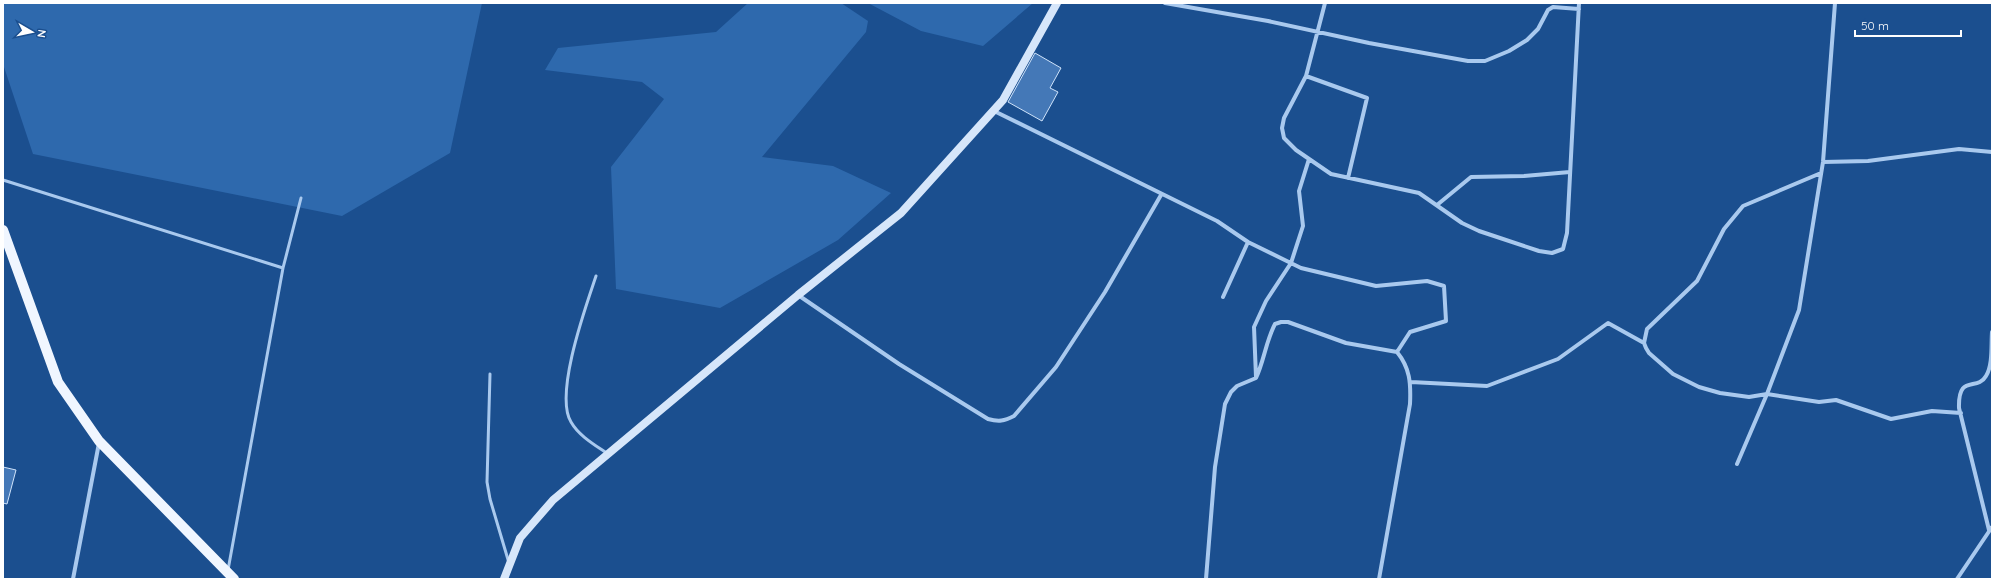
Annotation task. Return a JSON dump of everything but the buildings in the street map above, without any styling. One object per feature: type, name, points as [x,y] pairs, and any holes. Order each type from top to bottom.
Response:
[{"type":"main road","points":[[504,579],[520,538],[553,500],[798,295],[900,213],[1003,100],[1057,3]]},
{"type":"main road","points":[[3,230],[58,382],[99,441],[231,576]]},
{"type":"street","points":[[1165,3],[1318,31],[1369,43],[1468,61],[1485,61],[1509,51],[1526,40],[1538,29],[1548,10],[1553,7],[1579,9]]},
{"type":"street","points":[[1325,3],[1306,76],[1284,118],[1282,128],[1284,138],[1296,150],[1331,174],[1419,193],[1462,224],[1478,231],[1539,251],[1559,252],[1563,249],[1567,233],[1579,3]]},
{"type":"street","points":[[1737,464],[1767,394],[1799,310],[1823,162],[1835,3]]},
{"type":"street","points":[[1306,76],[1367,98],[1348,178]]},
{"type":"street","points":[[993,110],[1161,195],[1216,221],[1248,242],[1301,268],[1376,286],[1427,281],[1444,286],[1446,321],[1410,332],[1397,352]]},
{"type":"street","points":[[1823,162],[1868,160],[1959,149],[1992,152]]},
{"type":"street","points":[[1256,378],[1254,327],[1266,301],[1290,263],[1303,226],[1299,191],[1309,159]]},
{"type":"street","points":[[1437,205],[1471,177],[1524,176],[1570,172]]},
{"type":"street","points":[[1644,343],[1648,329],[1697,281],[1724,229],[1743,206],[1821,173]]},
{"type":"street","points":[[798,295],[899,364],[969,407],[996,422],[1005,421],[1014,416],[1056,367],[1105,292],[1161,195]]},
{"type":"street","points":[[1223,297],[1248,242]]},
{"type":"street","points":[[1206,579],[1215,467],[1225,404],[1231,392],[1237,386],[1256,378],[1262,365],[1270,333],[1275,324],[1281,322],[1288,322],[1346,343],[1397,352],[1408,369],[1411,382],[1410,404],[1379,579]]},
{"type":"street","points":[[1411,382],[1487,386],[1558,359],[1608,323],[1644,343],[1649,353],[1673,374],[1699,387],[1720,393],[1750,397],[1767,394],[1819,402],[1836,400],[1891,419],[1932,411],[1961,413]]},
{"type":"street","points":[[1957,579],[1991,528],[1961,413],[1959,398],[1965,385],[1980,381],[1986,377],[1989,369],[1992,332]]},
{"type":"street","points":[[73,579],[99,441]]},
{"type":"lane","points":[[3,180],[283,268]]},
{"type":"lane","points":[[231,576],[283,268],[301,198]]},
{"type":"lane","points":[[596,276],[581,322],[574,351],[567,391],[567,412],[571,422],[579,433],[608,454]]},
{"type":"lane","points":[[490,374],[487,482],[496,522],[509,564]]},
{"type":"shaded area","points":[[3,3],[482,3],[450,153],[342,216],[33,154],[3,64]]},
{"type":"shaded area","points":[[748,3],[841,3],[868,21],[866,32],[762,157],[833,166],[891,193],[838,240],[720,308],[616,289],[611,167],[664,99],[642,82],[545,70],[558,48],[716,32]]},
{"type":"shaded area","points":[[868,3],[1033,3],[983,46],[921,31]]}]
